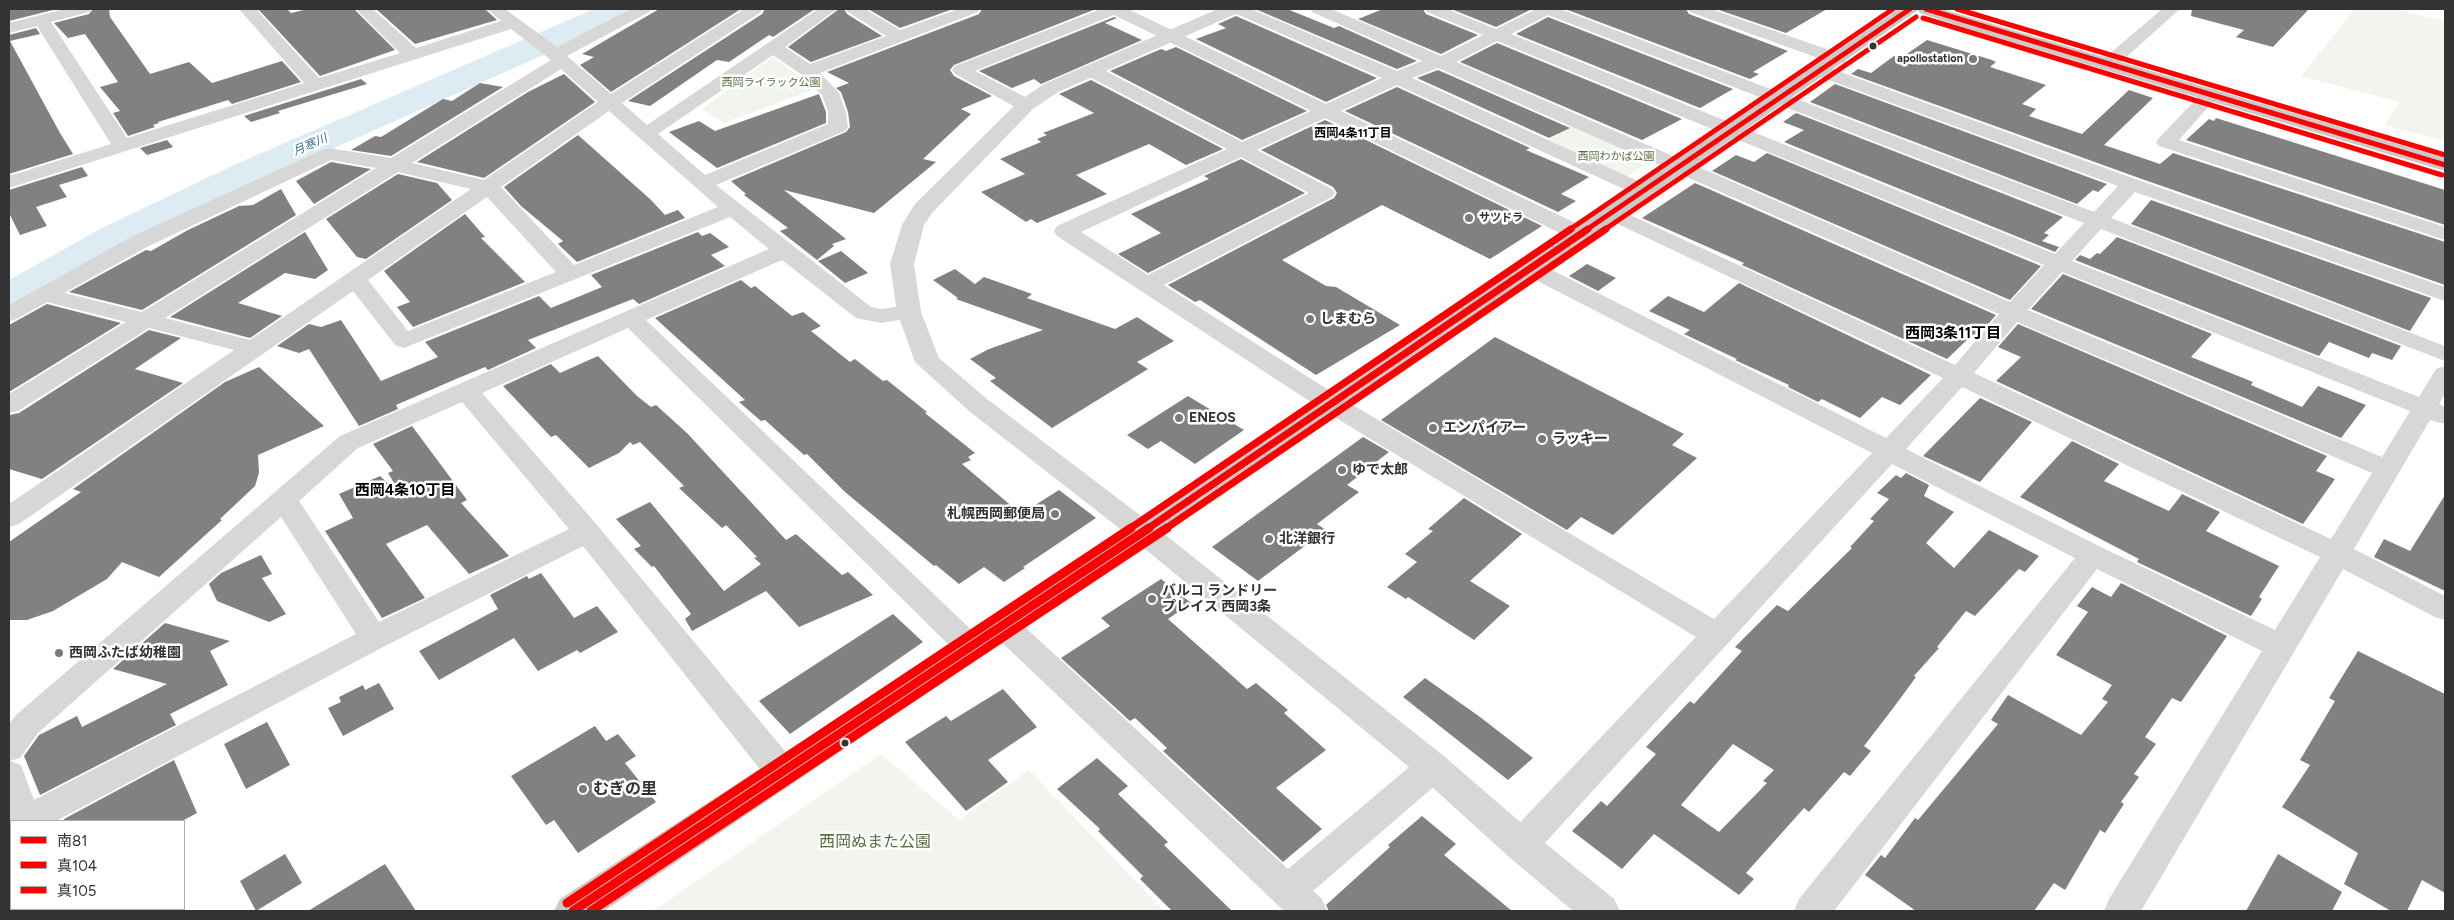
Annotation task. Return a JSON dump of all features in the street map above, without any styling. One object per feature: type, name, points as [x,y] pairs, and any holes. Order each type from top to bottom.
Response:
[{"type":"main road","points":[[572,911],[1004,626],[1910,9]]},
{"type":"main road","points":[[1926,9],[2445,166]]},
{"type":"street","points":[[9,28],[83,9]]},
{"type":"street","points":[[247,9],[315,84]]},
{"type":"street","points":[[364,9],[412,54]]},
{"type":"street","points":[[495,9],[555,55],[732,209],[864,313],[881,316],[909,312]]},
{"type":"street","points":[[9,405],[395,165],[555,55],[643,9]]},
{"type":"street","points":[[9,517],[609,103],[754,9]]},
{"type":"street","points":[[646,134],[828,9]]},
{"type":"street","points":[[854,9],[898,36]]},
{"type":"street","points":[[808,71],[972,9]]},
{"type":"street","points":[[1026,104],[961,70],[1115,9],[1580,234]]},
{"type":"street","points":[[1232,9],[1090,70],[1051,88],[1026,104],[923,209],[913,226],[902,264],[909,312],[928,362],[978,405],[1143,532],[1433,767],[1521,845],[1601,911]]},
{"type":"street","points":[[1238,9],[1396,78],[1644,191]]},
{"type":"street","points":[[1318,9],[2013,312],[2389,470]]},
{"type":"street","points":[[1433,9],[2058,263],[2436,412]]},
{"type":"street","points":[[1717,635],[1332,404],[1065,231],[1396,78],[1429,64],[1443,62],[1547,9],[2445,354]]},
{"type":"street","points":[[1696,9],[1829,65],[2131,184],[2445,294]]},
{"type":"street","points":[[2107,65],[2172,9]]},
{"type":"street","points":[[41,19],[122,146]]},
{"type":"street","points":[[9,182],[412,54],[517,27]]},
{"type":"street","points":[[702,183],[838,127],[838,112],[830,93],[808,71],[772,46]]},
{"type":"street","points":[[1090,70],[1325,193],[1148,284]]},
{"type":"street","points":[[2210,96],[2166,142],[2445,234]]},
{"type":"street","points":[[9,314],[138,242],[329,154],[395,165],[489,187],[570,273]]},
{"type":"street","points":[[1521,845],[1959,376],[2013,312],[2131,184]]},
{"type":"street","points":[[355,279],[404,341],[732,209]]},
{"type":"street","points":[[1610,213],[2336,552],[2445,608]]},
{"type":"street","points":[[9,748],[27,724],[349,442],[783,251]]},
{"type":"street","points":[[1530,268],[2093,555],[2282,647]]},
{"type":"street","points":[[43,294],[254,348]]},
{"type":"street","points":[[632,319],[971,648]]},
{"type":"street","points":[[2122,911],[2282,647],[2336,552],[2389,470],[2436,412],[2445,374]]},
{"type":"street","points":[[466,391],[587,532],[782,772]]},
{"type":"street","points":[[284,499],[374,638]]},
{"type":"street","points":[[26,820],[374,638],[587,532]]},
{"type":"street","points":[[1812,911],[2093,555]]},
{"type":"street","points":[[1004,626],[1298,901],[1433,767]]},
{"type":"street","points":[[9,775],[24,820]]},
{"type":"green space","points":[[2355,9],[2395,9],[2445,21],[2445,141],[2385,125],[2399,102],[2301,76]]},
{"type":"green space","name":"西岡ライラック公園","points":[[773,57],[815,89],[724,123],[702,109]]},
{"type":"green space","name":"西岡わかば公園","points":[[1574,124],[1656,158],[1626,177],[1545,142]]},
{"type":"green space","name":"西岡ぬまた公園","points":[[881,754],[959,820],[1029,770],[1164,911],[653,911]]},
{"type":"building","points":[[9,9],[57,9],[9,21]]},
{"type":"building","points":[[93,9],[109,9],[110,17],[150,74],[189,62],[212,83],[282,61],[301,82],[232,104],[228,100],[158,122],[153,125],[155,127],[128,136],[113,113],[120,111],[100,87],[118,82],[85,34],[68,38],[54,23],[89,14]]},
{"type":"building","points":[[258,9],[287,9],[291,13],[308,9],[354,9],[395,50],[320,76]]},
{"type":"building","points":[[376,9],[485,9],[497,20],[415,44]]},
{"type":"building","points":[[659,9],[741,9],[611,92],[580,65],[594,57],[582,54]]},
{"type":"building","points":[[765,9],[815,9],[773,37],[769,35],[729,62],[717,60],[650,106],[628,101],[762,14]]},
{"type":"building","points":[[839,9],[844,9],[847,14],[882,36],[811,62],[788,47]]},
{"type":"building","points":[[868,9],[953,9],[900,28]]},
{"type":"building","points":[[982,9],[1096,9],[954,65],[950,70],[954,76],[992,96],[961,109],[971,114],[923,159],[936,162],[874,213],[784,190],[846,239],[832,244],[834,246],[817,260],[780,231],[788,228],[744,195],[746,194],[731,181],[846,132],[850,127],[848,112],[841,92],[836,88],[849,83],[827,72],[979,14]]},
{"type":"building","points":[[1255,9],[1287,9],[1334,28],[1339,26],[1417,61],[1397,69]]},
{"type":"building","points":[[1383,9],[1423,9],[1426,14],[1478,35],[1441,54],[1358,19]]},
{"type":"building","points":[[1451,9],[1532,9],[1496,27]]},
{"type":"building","points":[[1565,9],[1686,9],[1689,14],[1788,51],[1753,72],[1759,74],[1750,79]]},
{"type":"building","points":[[1716,9],[1827,9],[1786,33]]},
{"type":"building","points":[[2192,9],[2309,9],[2273,47],[2236,37],[2244,30],[2191,16]]},
{"type":"building","points":[[1236,16],[1377,78],[1326,102],[1196,39],[1226,28],[1218,24]]},
{"type":"building","points":[[1114,17],[1117,18],[1105,23],[1142,40],[1041,84],[1034,79],[1012,88],[979,71]]},
{"type":"building","points":[[1548,17],[1733,89],[1700,108],[1516,34]]},
{"type":"building","points":[[36,28],[40,34],[10,41],[73,154],[9,174],[9,35]]},
{"type":"building","points":[[1927,40],[1992,60],[1996,62],[1990,67],[2046,85],[2022,104],[2036,109],[2029,116],[2082,134],[2129,90],[2153,98],[2104,145],[2160,164],[2173,153],[2445,242],[2445,285],[2139,178],[1851,74],[1858,69],[1871,73],[1894,56],[1901,58]]},
{"type":"building","points":[[1497,43],[1682,119],[1642,140],[1460,62]]},
{"type":"building","points":[[1176,47],[1307,111],[1242,140],[1110,71],[1161,49],[1166,51]]},
{"type":"building","points":[[1438,70],[1570,128],[1549,138],[1417,78]]},
{"type":"building","points":[[564,74],[595,102],[484,178],[417,162],[528,92]]},
{"type":"building","points":[[361,79],[367,84],[278,111],[280,113],[251,122],[244,116]]},
{"type":"building","points":[[1091,80],[1223,149],[1186,165],[1149,144],[1076,175],[1107,194],[1037,223],[1031,219],[1026,222],[981,192],[1025,174],[1000,159],[1041,142],[1037,139],[1047,135],[1043,133],[1094,113],[1059,94]]},
{"type":"building","points":[[480,83],[503,87],[391,156],[351,150],[375,136],[381,137],[443,99],[452,101]]},
{"type":"building","points":[[1835,84],[2107,184],[2098,192],[2093,190],[2077,204],[1810,102]]},
{"type":"building","points":[[1397,87],[1530,148],[1526,150],[1589,177],[1561,194],[1576,201],[1558,212],[1345,111]]},
{"type":"building","points":[[819,94],[826,112],[826,123],[717,168],[669,132],[699,121],[715,131]]},
{"type":"building","points":[[1796,113],[2063,217],[2044,233],[2049,235],[2042,241],[2059,247],[2055,252],[1784,142],[1804,130],[1783,122]]},
{"type":"building","points":[[2216,118],[2445,190],[2445,225],[2186,140],[2209,119],[2214,121]]},
{"type":"building","points":[[1325,120],[1542,226],[1490,259],[1382,205],[1282,260],[1326,286],[1336,287],[1400,325],[1316,375],[1200,300],[1195,302],[1168,285],[1334,198],[1337,193],[1333,187],[1261,150]]},
{"type":"building","points":[[578,135],[650,199],[665,215],[678,210],[685,218],[577,262],[558,244],[563,241],[521,206],[504,187]]},
{"type":"building","points":[[167,140],[173,147],[147,155],[140,148]]},
{"type":"building","points":[[1767,153],[2041,266],[2010,300],[1712,171],[1736,155],[1754,162]]},
{"type":"building","points":[[1241,159],[1305,193],[1148,273],[1118,254],[1161,233],[1131,214],[1209,179],[1204,176]]},
{"type":"building","points":[[331,162],[371,169],[314,204],[296,181]]},
{"type":"building","points":[[82,167],[88,176],[59,185],[67,197],[36,207],[47,226],[20,235],[9,213],[9,190]]},
{"type":"building","points":[[398,174],[437,183],[452,200],[366,259],[357,257],[326,219]]},
{"type":"building","points":[[1695,183],[1996,315],[1976,338],[1970,337],[1947,359],[1742,265],[1744,263],[1642,218]]},
{"type":"building","points":[[281,189],[296,215],[142,310],[69,292],[146,250],[151,251],[188,230],[239,206],[253,205]]},
{"type":"building","points":[[2151,200],[2431,298],[2410,331],[2131,224]]},
{"type":"building","points":[[465,214],[485,237],[481,238],[525,282],[413,327],[397,307],[410,302],[384,271]]},
{"type":"building","points":[[305,232],[328,270],[315,279],[285,273],[238,303],[282,316],[250,338],[170,317]]},
{"type":"building","points":[[698,232],[702,236],[710,233],[729,247],[711,255],[725,266],[639,304],[633,299],[528,340],[536,348],[488,370],[485,367],[396,405],[398,409],[359,426],[309,349],[299,353],[277,346],[309,324],[321,327],[341,320],[381,381],[438,357],[425,342],[539,296],[551,308],[602,287],[591,275]]},
{"type":"building","points":[[2117,237],[2401,346],[2392,360],[2372,353],[2369,358],[2329,342],[2319,356],[2075,260],[2080,255],[2090,259],[2097,253],[2100,254]]},
{"type":"building","points":[[841,251],[868,273],[845,283],[818,261]]},
{"type":"building","points":[[1587,264],[1616,278],[1598,291],[1569,276]]},
{"type":"building","points":[[955,269],[975,284],[984,277],[1032,294],[1027,298],[1115,329],[1137,317],[1174,341],[1137,362],[1148,369],[1052,428],[990,381],[996,378],[970,359],[989,349],[1043,330],[956,299],[958,298],[933,280]]},
{"type":"building","points":[[2063,274],[2212,334],[2191,357],[2253,382],[2251,385],[2302,407],[2318,386],[2366,405],[2341,438],[2031,309]]},
{"type":"building","points":[[741,280],[751,288],[755,286],[792,316],[803,312],[821,326],[811,331],[850,362],[855,359],[883,381],[887,380],[927,412],[925,413],[975,453],[968,457],[971,460],[962,464],[1021,514],[1059,490],[1096,518],[1004,582],[984,567],[959,584],[936,565],[934,566],[845,492],[807,454],[804,455],[765,420],[761,421],[739,402],[745,400],[655,318]]},
{"type":"building","points":[[1739,283],[1931,375],[1900,405],[1882,397],[1860,418],[1822,399],[1818,402],[1788,387],[1789,385],[1684,334],[1690,330],[1649,311],[1668,296],[1704,312]]},
{"type":"building","points":[[47,304],[121,323],[9,392],[9,325]]},
{"type":"building","points":[[2018,324],[2327,456],[2316,471],[2335,479],[2303,524],[1996,381],[2021,357],[1998,347]]},
{"type":"building","points":[[149,330],[181,338],[135,369],[183,383],[42,479],[9,469],[9,415],[19,413]]},
{"type":"building","name":"ラッキー","points":[[1495,337],[1684,434],[1672,445],[1697,458],[1613,535],[1581,517],[1567,530],[1381,420]]},
{"type":"building","points":[[598,356],[637,396],[651,407],[656,405],[687,433],[786,540],[796,534],[842,575],[848,572],[873,595],[799,627],[766,591],[692,631],[685,619],[691,614],[654,566],[652,567],[634,549],[641,546],[616,519],[650,502],[724,591],[761,564],[754,558],[757,557],[726,525],[722,528],[679,488],[684,486],[640,442],[633,445],[630,442],[619,453],[589,468],[556,435],[551,437],[503,386],[551,364],[560,373]]},
{"type":"building","points":[[259,367],[324,426],[258,455],[259,473],[255,486],[220,519],[222,520],[159,577],[122,562],[107,579],[53,611],[27,620],[9,620],[9,542],[81,492],[73,489],[225,382]]},
{"type":"building","name":"ENEOS","points":[[1188,396],[1244,430],[1195,464],[1161,441],[1148,449],[1127,435]]},
{"type":"building","points":[[1980,398],[2032,422],[1980,482],[1923,456]]},
{"type":"building","points":[[412,426],[467,500],[461,503],[509,556],[469,574],[427,525],[386,544],[425,598],[382,618],[325,531],[353,518],[339,494],[380,476],[395,490],[397,488],[388,473],[393,471],[373,444]]},
{"type":"building","points":[[1363,437],[1389,452],[1347,485],[1359,492],[1317,524],[1326,530],[1258,581],[1212,547]]},
{"type":"building","points":[[2072,441],[2119,464],[2104,481],[2169,511],[2182,494],[2220,512],[2206,531],[2279,566],[2259,597],[2262,599],[2251,616],[2137,562],[2139,559],[2020,497]]},
{"type":"building","points":[[1906,473],[1929,485],[1924,496],[1954,512],[1926,543],[1954,568],[1989,530],[2039,556],[2025,572],[2019,569],[1975,616],[1966,611],[1937,647],[1939,648],[1914,676],[1916,677],[1864,746],[1871,751],[1850,776],[1844,772],[1809,812],[1804,808],[1746,873],[1754,879],[1739,895],[1654,834],[1622,869],[1572,831],[1601,801],[1607,806],[1656,754],[1646,747],[1690,701],[1694,704],[1742,651],[1735,647],[1777,605],[1788,611],[1852,548],[1850,547],[1874,521],[1870,519],[1889,499],[1877,493],[1896,475],[1901,478]],"holes":[[[1733,744],[1774,770],[1763,781],[1767,783],[1719,832],[1681,805]]]},
{"type":"building","points":[[2445,495],[2445,591],[2374,557],[2384,539],[2410,551]]},
{"type":"building","points":[[1464,498],[1522,534],[1470,581],[1510,606],[1474,640],[1408,597],[1406,599],[1387,587],[1417,562],[1405,554],[1433,531],[1428,529]]},
{"type":"building","points":[[261,555],[272,574],[262,578],[286,614],[269,622],[217,601],[209,584],[221,573]]},
{"type":"building","points":[[541,573],[574,618],[597,606],[618,632],[580,653],[577,650],[538,671],[514,638],[439,680],[419,651],[498,609],[490,595],[527,576],[529,579]]},
{"type":"building","points":[[1161,579],[1191,603],[1168,619],[1247,689],[1256,683],[1288,710],[1284,713],[1326,750],[1276,788],[1322,829],[1283,862],[1163,751],[1167,748],[1135,718],[1130,721],[1061,658],[1110,626],[1101,618]]},
{"type":"building","points":[[2121,583],[2227,636],[2181,702],[2172,698],[2145,737],[2156,744],[2134,774],[2139,777],[2121,802],[2124,804],[2105,833],[2100,830],[2065,890],[2054,883],[2034,911],[1916,911],[1865,875],[1881,855],[1885,858],[1915,818],[1918,820],[1998,724],[1991,720],[2008,695],[2081,735],[2108,702],[2102,699],[2112,685],[2056,655],[2088,612],[2077,606],[2092,587],[2111,597]]},
{"type":"building","points":[[893,614],[923,642],[790,734],[759,701]]},
{"type":"building","points":[[165,623],[230,641],[210,651],[228,685],[170,714],[176,725],[40,795],[24,756],[39,735],[77,716],[82,727],[167,684],[113,669]]},
{"type":"building","points":[[2358,651],[2445,694],[2445,893],[2422,880],[2407,911],[2391,911],[2344,884],[2358,853],[2282,807],[2310,765],[2300,760],[2335,701],[2329,698]]},
{"type":"building","points":[[1425,678],[1533,758],[1508,780],[1403,697]]},
{"type":"building","points":[[379,683],[394,709],[343,736],[328,708],[341,702],[339,697],[363,685],[365,690]]},
{"type":"building","points":[[1003,689],[1037,727],[988,760],[1008,782],[966,811],[905,742],[946,716],[951,721]]},
{"type":"building","points":[[267,722],[290,765],[246,789],[224,744]]},
{"type":"building","name":"むぎの里","points":[[595,726],[606,741],[618,734],[636,756],[625,763],[656,802],[578,853],[554,820],[546,825],[511,776]]},
{"type":"building","points":[[1097,758],[1128,786],[1118,794],[1168,842],[1164,845],[1232,911],[1172,911],[1140,879],[1143,876],[1098,831],[1100,829],[1057,789]]},
{"type":"building","points":[[174,760],[197,813],[184,820],[64,819]]},
{"type":"building","points":[[1422,816],[1456,844],[1444,855],[1512,911],[1329,911],[1326,905],[1390,847],[1388,845]]},
{"type":"building","points":[[285,854],[302,883],[256,911],[240,881]]},
{"type":"building","points":[[2278,854],[2342,892],[2332,911],[2246,911]]},
{"type":"building","points":[[385,864],[416,911],[308,911]]},
{"type":"waterway","name":"月寒川","points":[[9,298],[114,238],[247,173],[620,9]]},
{"type":"transit line","name":"真105","points":[[567,903],[1102,548],[1893,9]]},
{"type":"transit line","name":"南81","points":[[573,911],[1108,556],[1910,9]]},
{"type":"transit line","name":"南81","points":[[1926,9],[2445,165]]},
{"type":"transit line","name":"真105","points":[[1957,9],[2445,155]]},
{"type":"transit line","name":"真104","points":[[591,911],[1114,564],[1916,17]]},
{"type":"transit line","name":"真104","points":[[1923,18],[2442,175]]},
{"type":"place","name":"apollostation","points":[[1973,59]]},
{"type":"place","name":"サツドラ","points":[[1469,218]]},
{"type":"place","name":"しまむら","points":[[1310,319]]},
{"type":"place","name":"ENEOS","points":[[1179,418]]},
{"type":"place","name":"エンパイアー","points":[[1433,428]]},
{"type":"place","name":"ラッキー","points":[[1542,439]]},
{"type":"place","name":"ゆで太郎","points":[[1342,470]]},
{"type":"place","name":"札幌西岡郵便局","points":[[1055,514]]},
{"type":"place","name":"北洋銀行","points":[[1269,539]]},
{"type":"place","name":"バルコ ランドリー プレイス 西岡3条","points":[[1152,599]]},
{"type":"place","name":"西岡ふたば幼稚園","points":[[59,653]]},
{"type":"place","name":"むぎの里","points":[[583,789]]},
{"type":"district","name":"西岡4条11丁目","points":[[1353,133]]},
{"type":"district","name":"西岡3条11丁目","points":[[1953,334]]},
{"type":"district","name":"西岡4条10丁目","points":[[405,491]]}]
